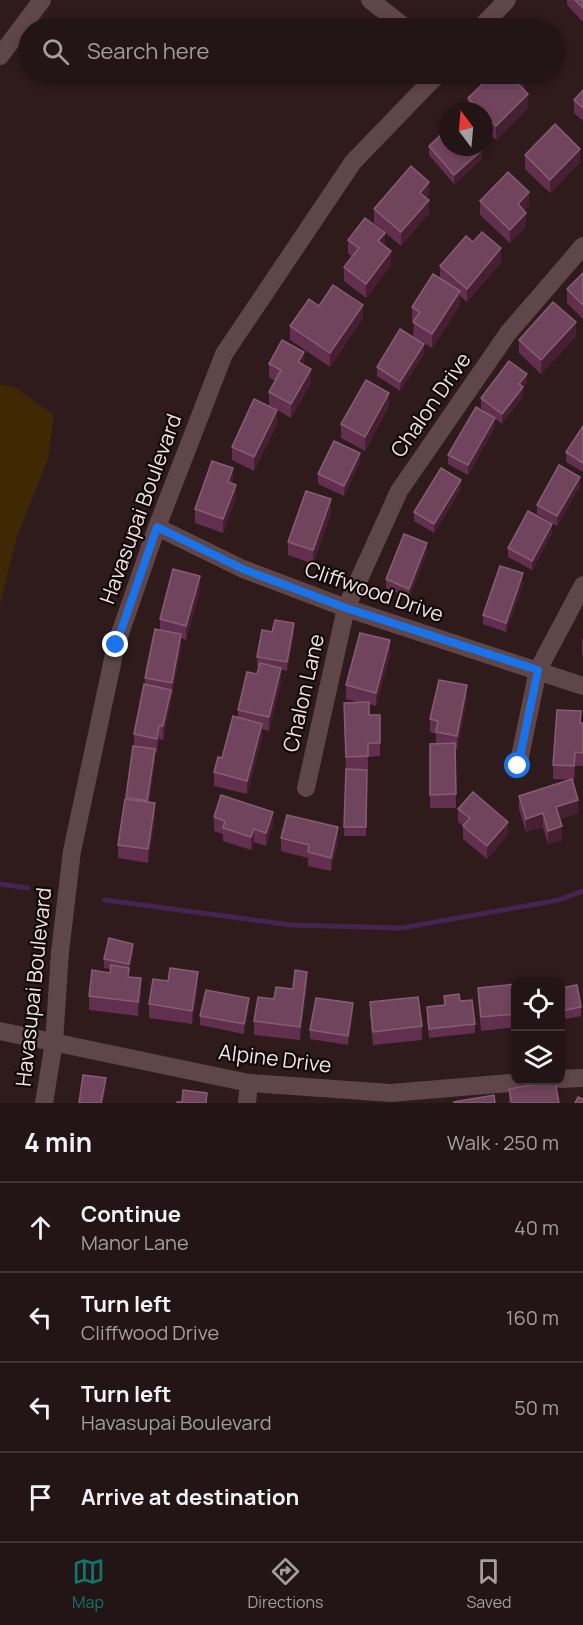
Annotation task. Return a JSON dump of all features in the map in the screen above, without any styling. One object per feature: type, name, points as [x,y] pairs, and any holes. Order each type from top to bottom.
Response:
[{"type":"street","points":[[28,18],[42,0]]},
{"type":"street","points":[[370,0],[393,18]]},
{"type":"street","points":[[490,18],[507,0]]},
{"type":"street","points":[[0,56],[18,32]]},
{"type":"street","name":"Havasupai Boulevard","points":[[44,1103],[54,1042],[60,952],[72,851],[116,645],[157,527],[224,354],[353,162],[428,84]]},
{"type":"street","name":"Chalon Drive","points":[[346,608],[399,491],[508,333],[583,246]]},
{"type":"street","name":"Cliffwood Drive","points":[[157,527],[243,569],[346,608],[583,686]]},
{"type":"street","points":[[518,766],[538,670],[583,585]]},
{"type":"street","name":"Chalon Lane","points":[[306,789],[346,608]]},
{"type":"street","name":"Alpine Drive","points":[[0,1031],[249,1083],[391,1093],[511,1083]]},
{"type":"street","points":[[565,1079],[583,1078]]},
{"type":"street","points":[[247,1103],[249,1083]]},
{"type":"shaded area","points":[[0,384],[14,387],[54,415],[48,459],[17,536],[0,605]]},
{"type":"building","points":[[575,0],[583,0],[583,8]]},
{"type":"building","points":[[483,84],[518,84],[528,94],[496,126],[493,123],[493,102],[472,102],[468,98]]},
{"type":"building","points":[[583,90],[583,108],[574,100]]},
{"type":"building","points":[[555,124],[580,149],[550,180],[525,155]]},
{"type":"building","points":[[439,137],[439,156],[475,156],[454,175],[429,146]]},
{"type":"building","points":[[411,166],[429,182],[420,193],[429,200],[401,232],[374,209]]},
{"type":"building","points":[[508,172],[529,192],[518,204],[526,213],[510,230],[480,201]]},
{"type":"building","points":[[365,218],[385,233],[378,241],[391,251],[366,284],[344,267],[359,248],[348,240]]},
{"type":"building","points":[[482,232],[501,248],[467,289],[440,266],[466,236],[473,242]]},
{"type":"building","points":[[583,273],[583,305],[567,289]]},
{"type":"building","points":[[433,274],[460,291],[432,334],[413,322],[420,312],[412,307]]},
{"type":"building","points":[[333,285],[363,305],[330,353],[290,326],[309,299],[319,306]]},
{"type":"building","points":[[553,302],[576,322],[541,360],[519,340]]},
{"type":"building","points":[[400,329],[424,344],[400,382],[377,367]]},
{"type":"building","points":[[282,340],[304,352],[298,362],[311,369],[291,404],[269,392],[281,370],[269,364]]},
{"type":"building","points":[[509,361],[527,374],[519,384],[523,387],[502,414],[481,398]]},
{"type":"building","points":[[366,380],[389,393],[365,437],[341,424]]},
{"type":"building","points":[[254,399],[277,410],[254,457],[232,447]]},
{"type":"building","points":[[476,407],[495,418],[468,465],[448,455]]},
{"type":"building","points":[[583,426],[583,463],[566,452]]},
{"type":"building","points":[[334,441],[360,453],[344,486],[318,474]]},
{"type":"building","points":[[212,461],[233,468],[228,482],[236,485],[223,519],[195,509]]},
{"type":"building","points":[[559,465],[580,477],[557,516],[537,505]]},
{"type":"building","points":[[441,468],[461,480],[434,524],[414,512]]},
{"type":"building","points":[[306,491],[331,499],[313,550],[288,542]]},
{"type":"building","points":[[528,511],[552,524],[532,561],[508,548]]},
{"type":"building","points":[[404,534],[427,543],[409,589],[386,579]]},
{"type":"building","points":[[500,566],[523,573],[506,623],[483,615]]},
{"type":"building","points":[[173,569],[200,576],[186,626],[160,619]]},
{"type":"building","points":[[275,620],[294,623],[287,662],[257,657],[262,630],[272,632]]},
{"type":"building","points":[[155,629],[181,634],[172,683],[145,678]]},
{"type":"building","points":[[360,633],[390,640],[376,693],[346,685]]},
{"type":"building","points":[[260,663],[281,668],[269,717],[238,710],[247,672],[257,674]]},
{"type":"building","points":[[439,680],[467,685],[457,736],[436,732],[438,721],[430,719]]},
{"type":"building","points":[[144,684],[171,690],[163,726],[159,726],[157,739],[134,734]]},
{"type":"building","points":[[369,702],[369,715],[380,715],[380,743],[368,743],[368,756],[346,757],[344,703]]},
{"type":"building","points":[[557,710],[581,711],[583,753],[575,752],[574,766],[553,765]]},
{"type":"building","points":[[233,716],[262,724],[247,781],[214,772],[218,757],[222,758]]},
{"type":"building","points":[[455,743],[456,794],[430,795],[430,744]]},
{"type":"building","points":[[133,746],[155,749],[147,801],[126,797]]},
{"type":"building","points":[[346,769],[367,770],[366,827],[344,827]]},
{"type":"building","points":[[572,779],[578,800],[556,807],[562,826],[548,831],[543,813],[526,819],[519,796]]},
{"type":"building","points":[[473,792],[508,822],[487,846],[463,826],[470,818],[458,809]]},
{"type":"building","points":[[221,795],[273,812],[266,833],[254,829],[251,837],[223,828],[225,821],[214,817]]},
{"type":"building","points":[[125,799],[155,803],[148,849],[118,845]]},
{"type":"building","points":[[287,815],[338,827],[331,858],[308,852],[309,845],[281,838]]},
{"type":"building","points":[[109,938],[133,944],[129,964],[104,959]]},
{"type":"building","points":[[111,965],[129,968],[128,977],[141,978],[138,1002],[89,996],[92,970],[110,973]]},
{"type":"building","points":[[170,968],[198,972],[192,1011],[149,1004],[153,979],[168,981]]},
{"type":"building","points":[[295,970],[307,972],[300,1027],[254,1021],[258,997],[274,999],[276,987],[293,989]]},
{"type":"building","points":[[511,985],[511,1014],[481,1017],[478,988]]},
{"type":"building","points":[[577,985],[581,1007],[565,1010],[565,987]]},
{"type":"building","points":[[206,990],[249,998],[244,1024],[200,1016]]},
{"type":"building","points":[[459,994],[460,1001],[472,1000],[475,1024],[429,1029],[427,1007],[445,1005],[444,996]]},
{"type":"building","points":[[418,997],[422,1026],[373,1032],[370,1002]]},
{"type":"building","points":[[316,998],[353,1003],[348,1036],[310,1030]]},
{"type":"building","points":[[83,1075],[106,1078],[101,1103],[79,1103]]},
{"type":"building","points":[[532,1085],[556,1085],[559,1103],[512,1103],[509,1089]]},
{"type":"building","points":[[183,1090],[207,1093],[206,1103],[177,1103],[182,1102]]},
{"type":"building","points":[[494,1095],[495,1103],[454,1103],[454,1102]]},
{"type":"building","points":[[578,1097],[583,1099],[583,1103],[575,1103]]},
{"type":"waterway","points":[[0,884],[28,888]]},
{"type":"waterway","points":[[105,900],[291,925],[401,928],[559,900],[583,891]]},
{"type":"route","points":[[116,645],[157,527],[243,569],[346,608],[538,670],[518,766]]}]
